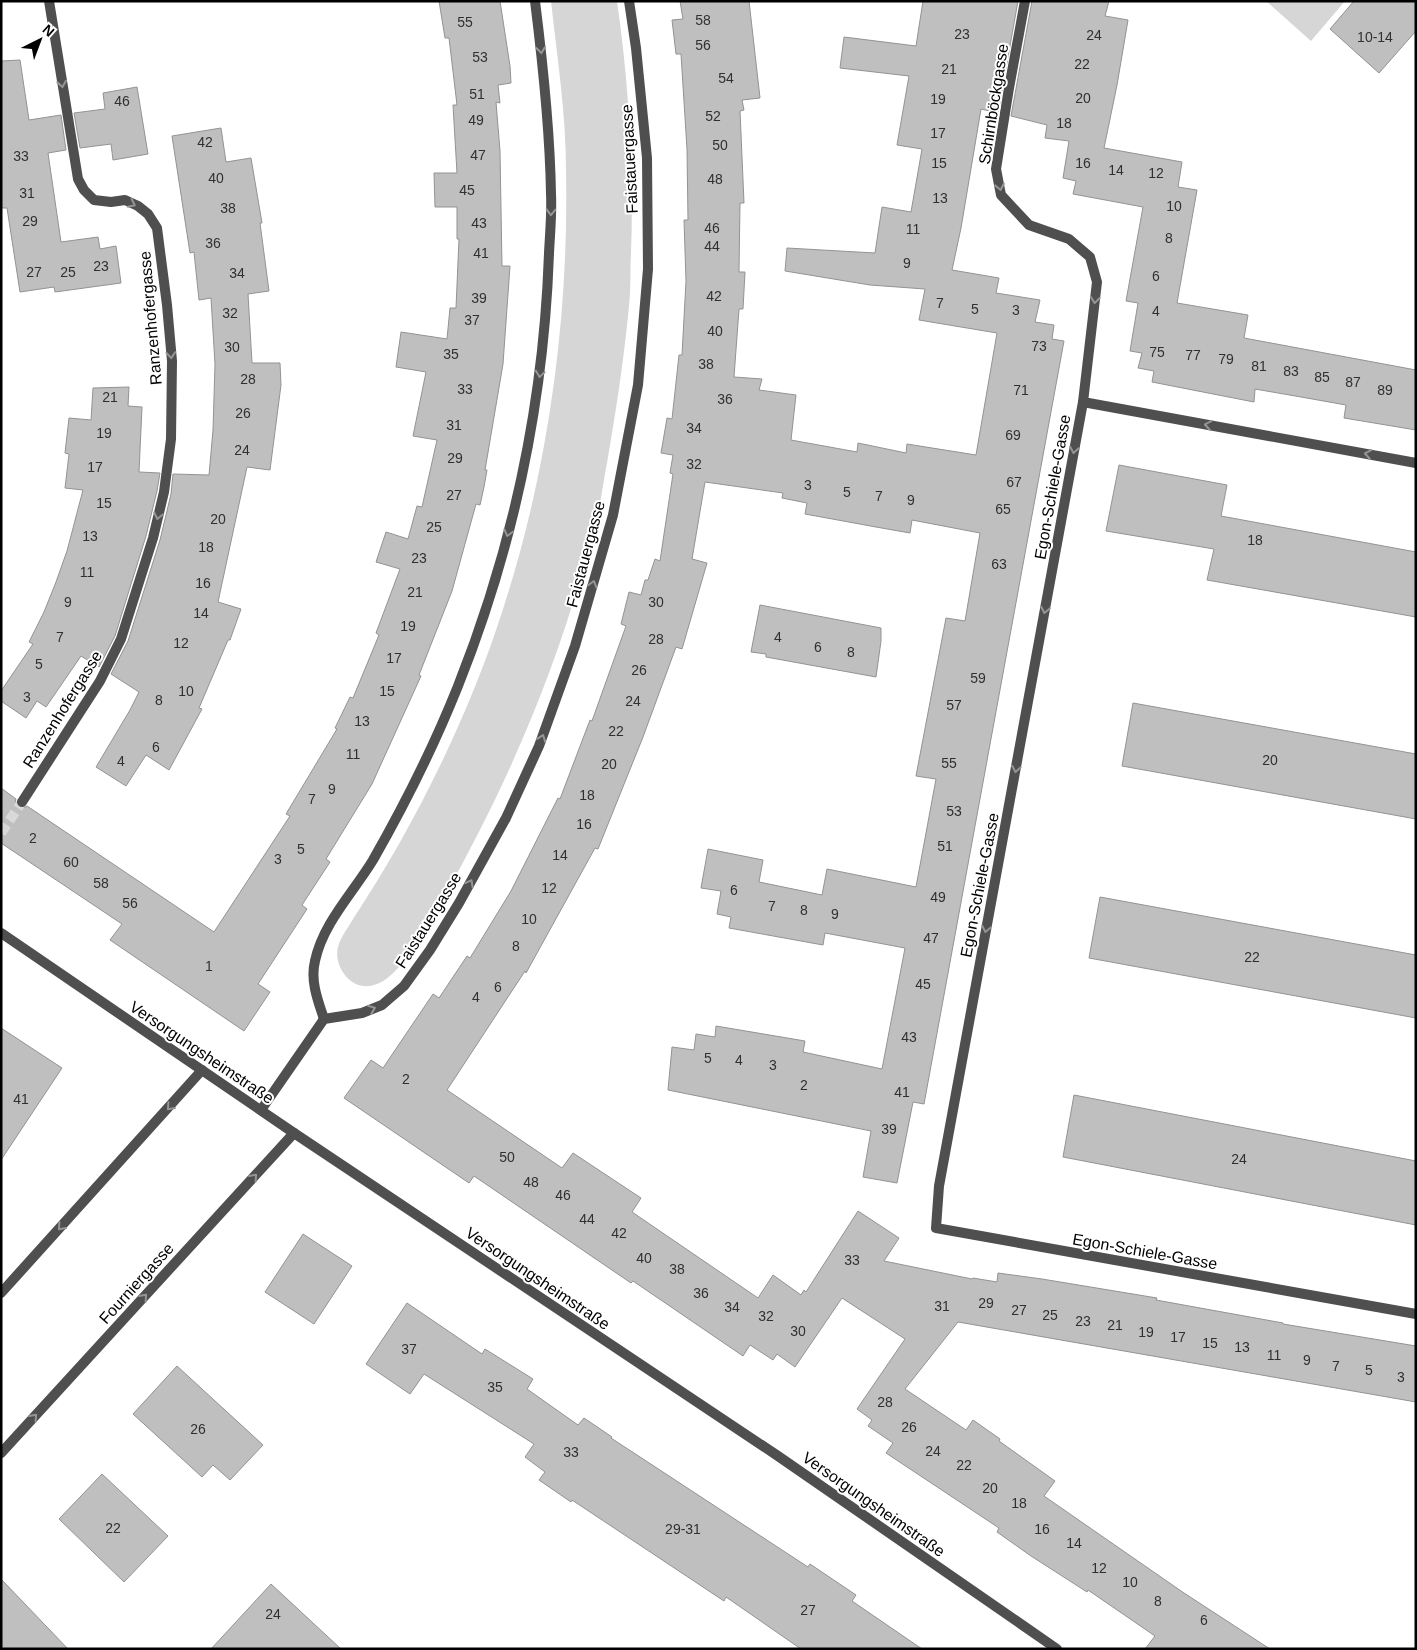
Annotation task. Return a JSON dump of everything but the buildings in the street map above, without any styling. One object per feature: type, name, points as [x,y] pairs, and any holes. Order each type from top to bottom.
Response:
[{"type":"street","name":"Ranzenhofergasse","points":[[22,802],[100,682],[121,639],[153,538],[164,492],[171,439],[172,361],[167,305],[156,228],[148,214],[138,206],[125,200],[111,202],[94,200],[84,190],[78,180],[49,1]]},
{"type":"street","points":[[261,1110],[324,1019],[315,991],[314,965],[321,940],[374,857],[423,766],[477,636],[493,588],[518,494],[534,415],[541,365],[548,296],[552,194],[545,80],[535,1]]},
{"type":"street","name":"Faistauergasse","points":[[324,1019],[362,1014],[382,1005],[404,986],[430,950],[459,903],[506,818],[539,746],[575,646],[613,515],[638,385],[647,278],[647,158],[636,48],[629,1]]},
{"type":"street","name":"Schirnböckgasse","points":[[1025,1],[996,169],[1001,195],[1030,224],[1069,239],[1090,258],[1097,282],[1083,402]]},
{"type":"street","name":"Egon-Schiele-Gasse","points":[[1416,462],[1083,402],[939,1186],[936,1228],[1416,1314]]},
{"type":"street","name":"Versorgungsheimstraße","points":[[1,933],[294,1134],[778,1456],[1057,1649]]},
{"type":"street","points":[[1,1292],[202,1070]]},
{"type":"street","name":"Fourniergasse","points":[[1,1453],[294,1134]]},
{"type":"shaded area","points":[[551,1],[617,1],[625,64],[632,190],[630,300],[617,404],[596,525],[567,621],[534,711],[516,754],[475,840],[429,923],[406,959],[391,975],[382,981],[374,985],[358,985],[341,970],[337,955],[339,943],[398,846],[419,807],[458,728],[475,687],[504,606],[520,553],[544,445],[560,335],[566,224],[564,127]]},
{"type":"shaded area","points":[[1266,1],[1345,1],[1311,41]]},
{"type":"tunnel","points":[[1,833],[22,802]]}]
